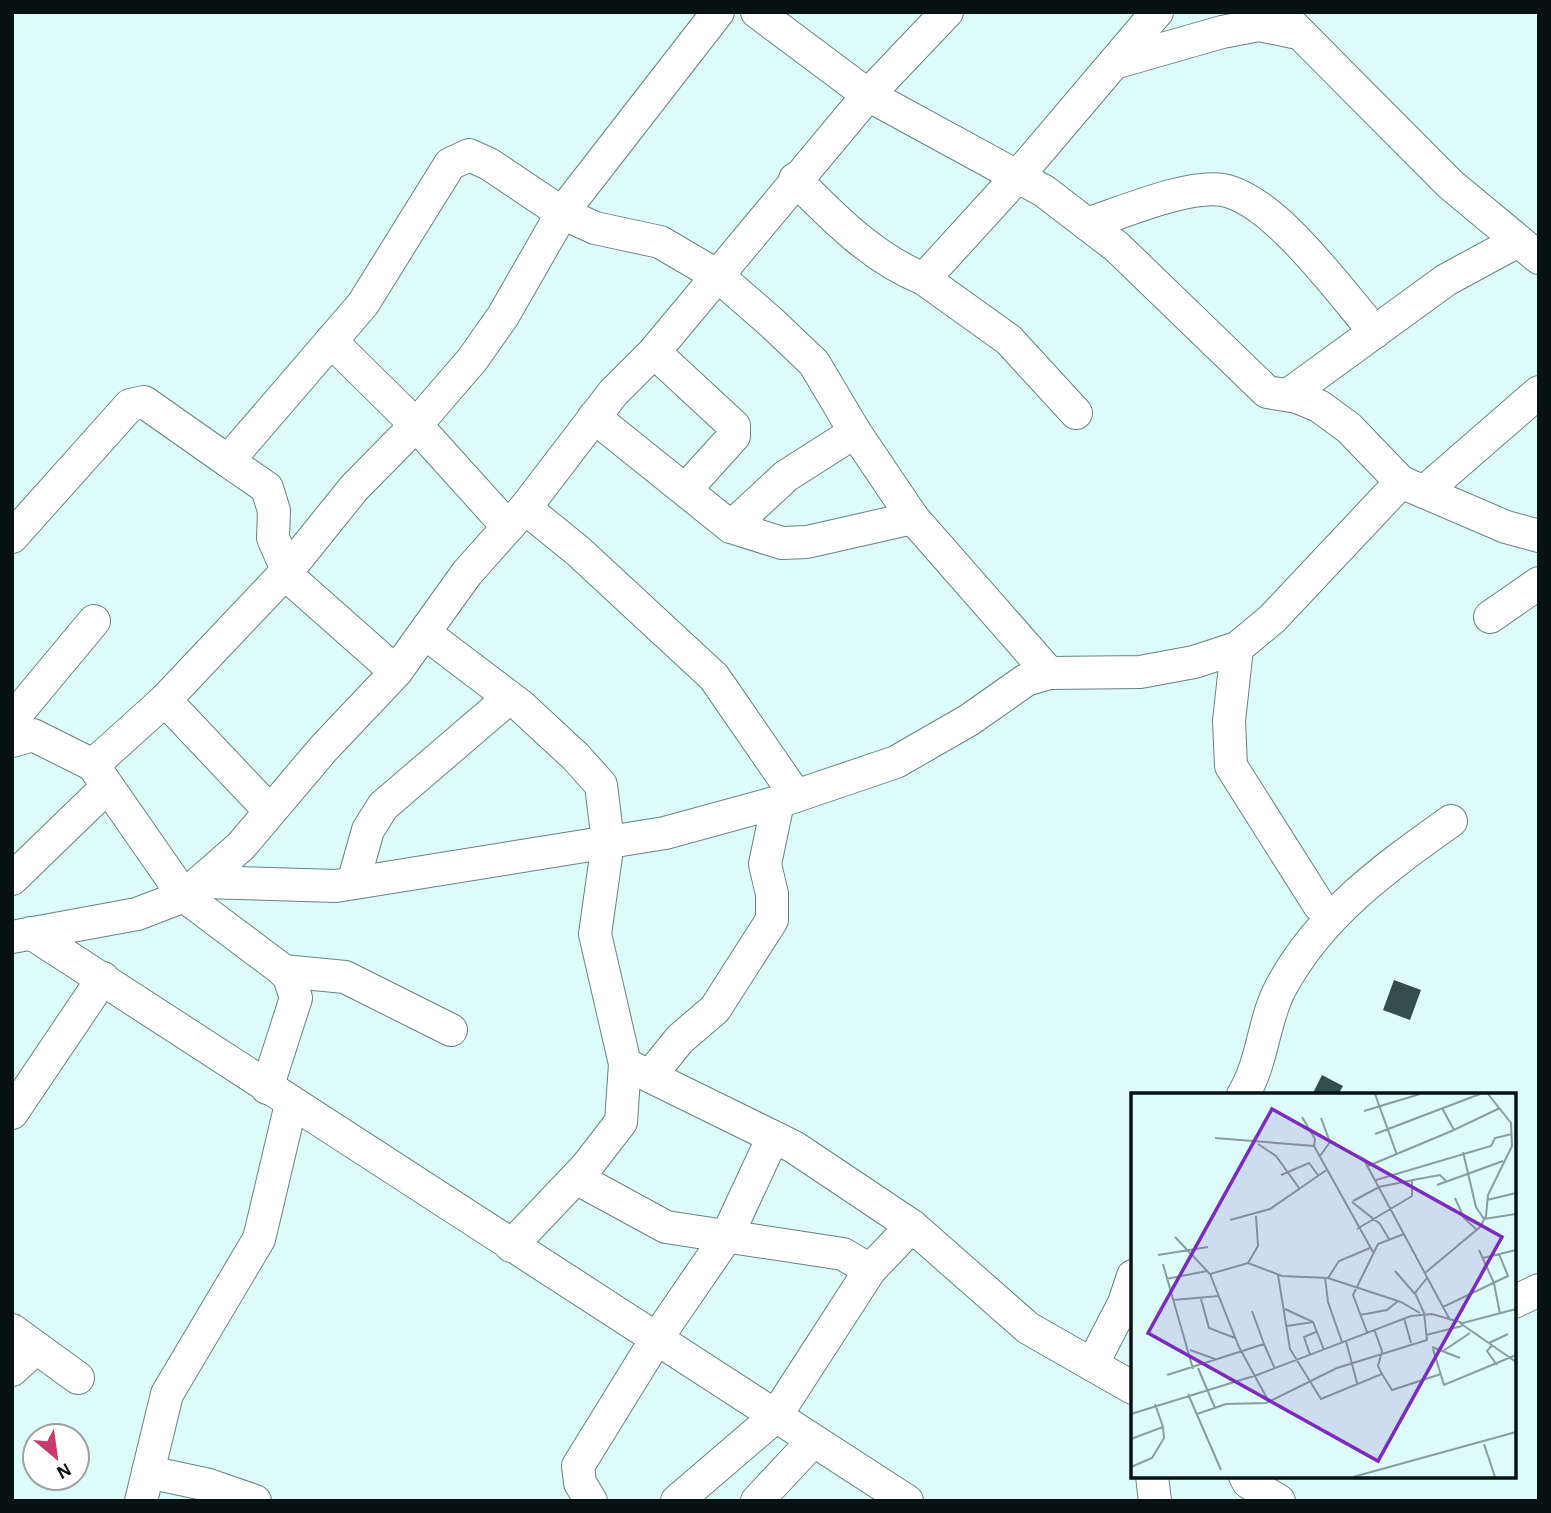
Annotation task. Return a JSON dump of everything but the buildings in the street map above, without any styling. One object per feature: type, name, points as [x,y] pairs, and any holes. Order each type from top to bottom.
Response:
[{"type":"street","points":[[12,879],[165,700],[288,570],[354,488],[416,425],[472,360],[503,316],[562,213],[718,12]]},
{"type":"street","points":[[757,12],[868,95],[1044,191],[1087,224],[1187,313],[1267,392],[1288,395],[1319,406],[1349,428],[1412,487],[1506,527],[1539,536]]},
{"type":"street","points":[[22,935],[137,914],[193,889],[241,846],[396,672],[426,634],[467,573],[517,518],[594,417],[636,367],[654,352],[795,179],[868,95],[947,12]]},
{"type":"street","points":[[924,279],[1017,177],[1157,12]]},
{"type":"street","points":[[1114,63],[1222,32],[1288,22],[1450,184],[1527,250],[1446,280],[1288,395]]},
{"type":"street","points":[[228,461],[363,304],[450,164],[469,155],[489,164],[562,213],[595,228],[660,242],[718,275],[814,363],[855,432],[913,517],[1049,673]]},
{"type":"street","points":[[795,179],[841,226],[897,268],[924,279],[1009,340],[1076,413]]},
{"type":"street","points":[[1087,224],[1171,196],[1221,190],[1252,201],[1293,237],[1375,332]]},
{"type":"street","points":[[331,341],[416,425],[517,518],[578,551],[714,677],[787,799],[765,864],[772,894],[772,920],[715,1009],[637,1070]]},
{"type":"street","points":[[654,352],[734,426],[734,436],[686,489]]},
{"type":"street","points":[[193,889],[336,886],[666,833],[787,799],[896,762],[969,720],[1026,680],[1049,673],[1140,673],[1194,662],[1237,648],[1272,619],[1412,487],[1539,392]]},
{"type":"street","points":[[12,537],[130,405],[144,401],[267,488],[274,511],[273,538],[291,579],[396,672]]},
{"type":"street","points":[[594,417],[731,527],[782,543],[807,542],[913,517]]},
{"type":"street","points":[[731,527],[786,476],[855,432]]},
{"type":"street","points":[[1490,617],[1539,583]]},
{"type":"street","points":[[94,621],[18,726],[100,776],[193,889],[288,974],[296,998],[259,1239],[167,1394],[144,1487],[209,1485],[255,1501]]},
{"type":"street","points":[[426,634],[509,698],[576,757],[601,785],[608,842],[595,934],[637,1070],[621,1122],[576,1178],[512,1246]]},
{"type":"street","points":[[1237,648],[1229,721],[1231,766],[1320,905],[1331,916]]},
{"type":"street","points":[[354,883],[368,830],[383,806],[509,698]]},
{"type":"street","points":[[165,700],[270,811]]},
{"type":"street","points":[[1244,1093],[1252,1081],[1279,990],[1331,916],[1381,871],[1451,821]]},
{"type":"street","points":[[22,935],[103,978],[279,1096],[657,1338],[896,1498]]},
{"type":"street","points":[[283,971],[345,978],[451,1030]]},
{"type":"street","points":[[12,1113],[103,978]]},
{"type":"street","points":[[637,1070],[794,1147],[912,1226],[1028,1328],[1131,1387]]},
{"type":"street","points":[[591,1501],[580,1483],[578,1466],[657,1338],[727,1236],[773,1137]]},
{"type":"street","points":[[576,1178],[666,1227],[843,1254],[870,1270]]},
{"type":"street","points":[[677,1501],[775,1418],[870,1270],[912,1226]]},
{"type":"street","points":[[1092,1365],[1130,1295]]},
{"type":"street","points":[[12,1370],[24,1339],[78,1378]]},
{"type":"street","points":[[757,1501],[813,1441]]},
{"type":"street","points":[[1152,1478],[1155,1501]]},
{"type":"street","points":[[1246,1478],[1248,1482],[1279,1501]]}]
